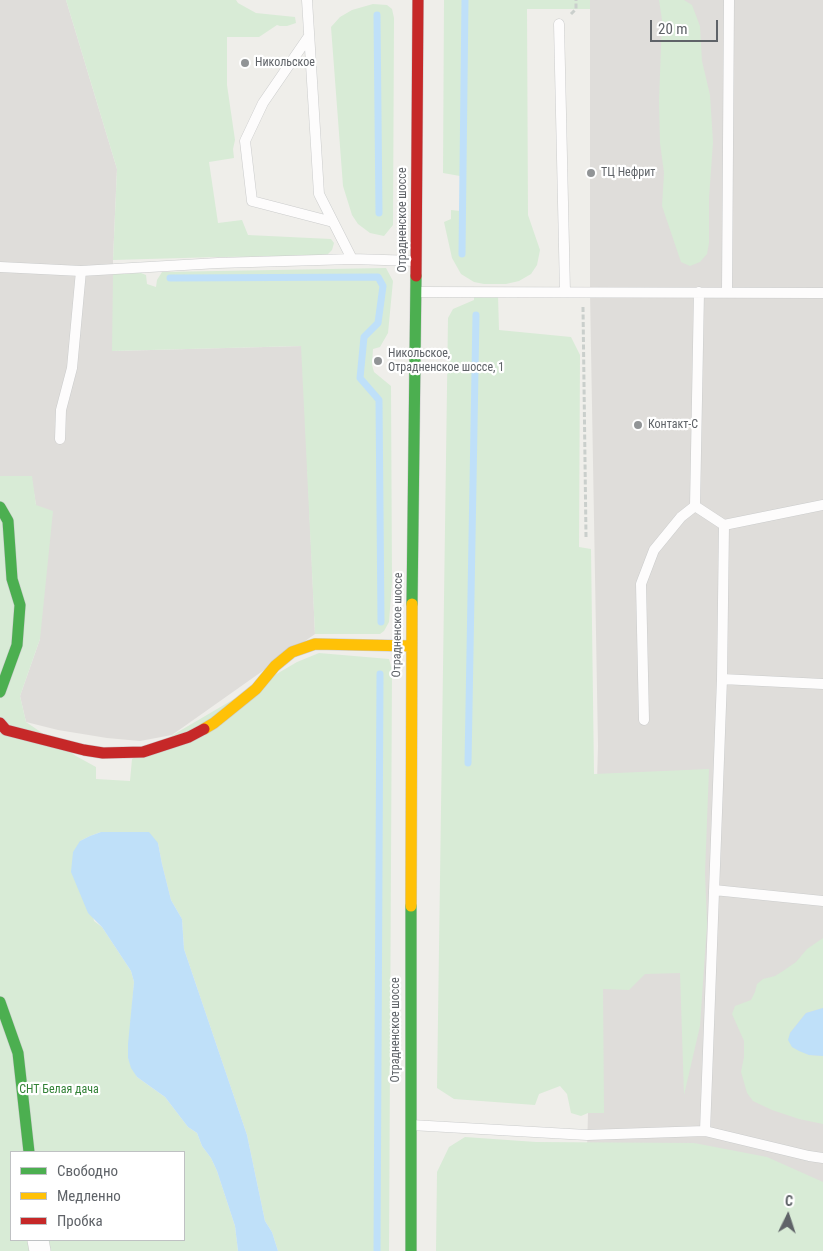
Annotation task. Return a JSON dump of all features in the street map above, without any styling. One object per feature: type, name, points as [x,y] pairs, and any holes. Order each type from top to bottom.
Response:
[{"type":"main road","name":"Отрадненское шоссе","points":[[411,1251],[411,646],[418,0]]},
{"type":"main road","points":[[0,508],[2,508],[8,521],[12,579],[20,605],[17,645],[0,692]]},
{"type":"main road","points":[[0,723],[6,730],[84,750],[103,753],[143,752],[189,737],[214,723],[256,689],[274,666],[292,652],[315,644],[411,646]]},
{"type":"main road","points":[[0,1002],[18,1053],[29,1151]]},
{"type":"lane","points":[[307,0],[319,194],[352,259]]},
{"type":"lane","points":[[727,292],[729,0]]},
{"type":"lane","points":[[559,24],[565,292]]},
{"type":"lane","points":[[309,36],[263,103],[246,140],[252,201],[333,222]]},
{"type":"lane","points":[[0,267],[81,271],[218,263],[352,259],[416,261]]},
{"type":"lane","points":[[60,439],[61,410],[72,368],[81,271]]},
{"type":"lane","points":[[416,292],[823,293]]},
{"type":"lane","points":[[695,506],[699,292]]},
{"type":"lane","points":[[695,506],[724,525],[823,505]]},
{"type":"lane","points":[[644,720],[641,584],[654,550],[681,517],[695,506]]},
{"type":"lane","points":[[705,1131],[722,679],[724,525]]},
{"type":"lane","points":[[722,679],[823,684]]},
{"type":"lane","points":[[714,890],[823,901]]},
{"type":"lane","points":[[410,1125],[587,1135],[705,1131],[823,1158]]},
{"type":"path","points":[[583,292],[586,537]]},
{"type":"shaded area","points":[[0,0],[66,0],[117,169],[113,260],[113,351],[302,346],[315,634],[172,735],[140,741],[58,730],[26,722],[20,696],[40,639],[36,505],[31,476],[0,476]]},
{"type":"shaded area","points":[[590,0],[823,0],[823,1234],[587,1150],[598,746],[590,292]]},
{"type":"green space","points":[[66,0],[236,0],[256,13],[295,17],[296,23],[287,26],[277,25],[259,37],[227,37],[227,85],[235,140],[234,158],[209,162],[218,223],[242,220],[248,235],[331,239],[334,243],[332,250],[326,256],[113,260],[117,169]]},
{"type":"green space","points":[[444,0],[590,0],[590,9],[527,9],[528,215],[540,250],[537,265],[531,274],[519,281],[506,284],[474,282],[461,274],[452,258],[444,222],[451,219],[451,210],[460,211],[460,176],[443,173]]},
{"type":"green space","points":[[659,0],[684,0],[692,5],[700,26],[702,61],[710,95],[713,142],[709,198],[709,243],[707,254],[700,262],[690,266],[681,262],[662,206],[664,173],[660,143],[659,101],[662,20]]},
{"type":"green space","points":[[373,4],[387,5],[392,9],[394,18],[393,225],[384,236],[370,233],[358,224],[352,215],[343,186],[331,27],[340,17],[352,10]]},
{"type":"green space","points":[[386,268],[393,281],[388,333],[380,347],[373,349],[372,365],[374,372],[391,386],[392,582],[389,622],[380,634],[315,634],[301,346],[112,351],[113,274],[141,273],[146,275],[147,284],[156,287],[157,280],[162,272]]},
{"type":"green space","points":[[474,295],[498,295],[499,330],[571,337],[580,355],[579,547],[591,549],[594,774],[709,769],[705,873],[707,924],[700,1026],[684,1095],[680,973],[645,974],[629,990],[603,989],[604,1113],[588,1113],[581,1116],[571,1113],[567,1094],[560,1086],[539,1094],[535,1105],[454,1099],[437,1088],[448,318],[453,309],[474,300]]},
{"type":"green space","name":"СНТ Белая дача","points":[[0,476],[32,476],[36,505],[53,511],[40,639],[20,696],[26,722],[76,756],[96,767],[96,779],[130,781],[132,759],[297,662],[319,653],[389,659],[392,670],[389,1251],[278,1251],[272,1232],[265,1221],[247,1135],[184,949],[182,919],[171,900],[158,843],[101,832],[80,841],[94,921],[102,927],[131,971],[134,982],[128,1058],[137,1077],[165,1097],[188,1127],[197,1133],[202,1146],[211,1158],[217,1171],[235,1226],[238,1251],[0,1251]]},
{"type":"green space","points":[[823,938],[823,1008],[806,1013],[790,1033],[792,1047],[809,1055],[823,1056],[823,1124],[799,1119],[753,1101],[747,1093],[741,1072],[744,1057],[744,1041],[732,1014],[735,1006],[751,1000],[757,984],[763,979],[775,976],[796,962],[807,949]]},
{"type":"green space","points":[[465,1137],[536,1142],[694,1143],[767,1157],[823,1182],[823,1251],[436,1251],[437,1172],[449,1147]]},
{"type":"water","points":[[101,832],[149,832],[158,843],[171,900],[182,919],[184,949],[247,1135],[265,1221],[272,1232],[278,1251],[238,1251],[235,1226],[217,1171],[211,1158],[202,1146],[197,1133],[188,1127],[165,1097],[137,1077],[131,1068],[128,1058],[128,1044],[134,982],[131,971],[102,927],[88,913],[71,872],[73,852],[80,841]]},
{"type":"water","points":[[823,1008],[823,1056],[809,1055],[792,1047],[788,1040],[790,1033],[806,1013]]},
{"type":"waterway","points":[[462,254],[465,0]]},
{"type":"waterway","points":[[377,15],[379,213]]},
{"type":"waterway","points":[[170,278],[378,277],[383,286],[378,323],[364,337],[360,378],[379,400],[381,622]]},
{"type":"waterway","points":[[468,763],[476,315]]},
{"type":"waterway","points":[[377,1251],[380,674]]},
{"type":"traffic: fast","points":[[412,604],[416,276]]},
{"type":"traffic: fast","points":[[0,507],[8,521],[12,579],[20,605],[17,645],[0,692]]},
{"type":"traffic: fast","points":[[411,906],[411,1251]]},
{"type":"traffic: fast","points":[[0,1002],[18,1053],[29,1151]]},
{"type":"traffic: slow","points":[[411,906],[412,604]]},
{"type":"traffic: slow","points":[[204,729],[256,689],[275,666],[292,652],[315,644],[411,646]]},
{"type":"traffic: jam","points":[[416,276],[418,0]]},
{"type":"traffic: jam","points":[[0,723],[6,730],[103,753],[143,752],[189,737],[204,729]]},
{"type":"place","name":"Никольское","points":[[245,63]]},
{"type":"place","name":"ТЦ Нефрит","points":[[591,173]]},
{"type":"place","name":"Никольское, Отрадненское шоссе, 1","points":[[378,361]]},
{"type":"place","name":"Контакт-С","points":[[638,425]]}]
